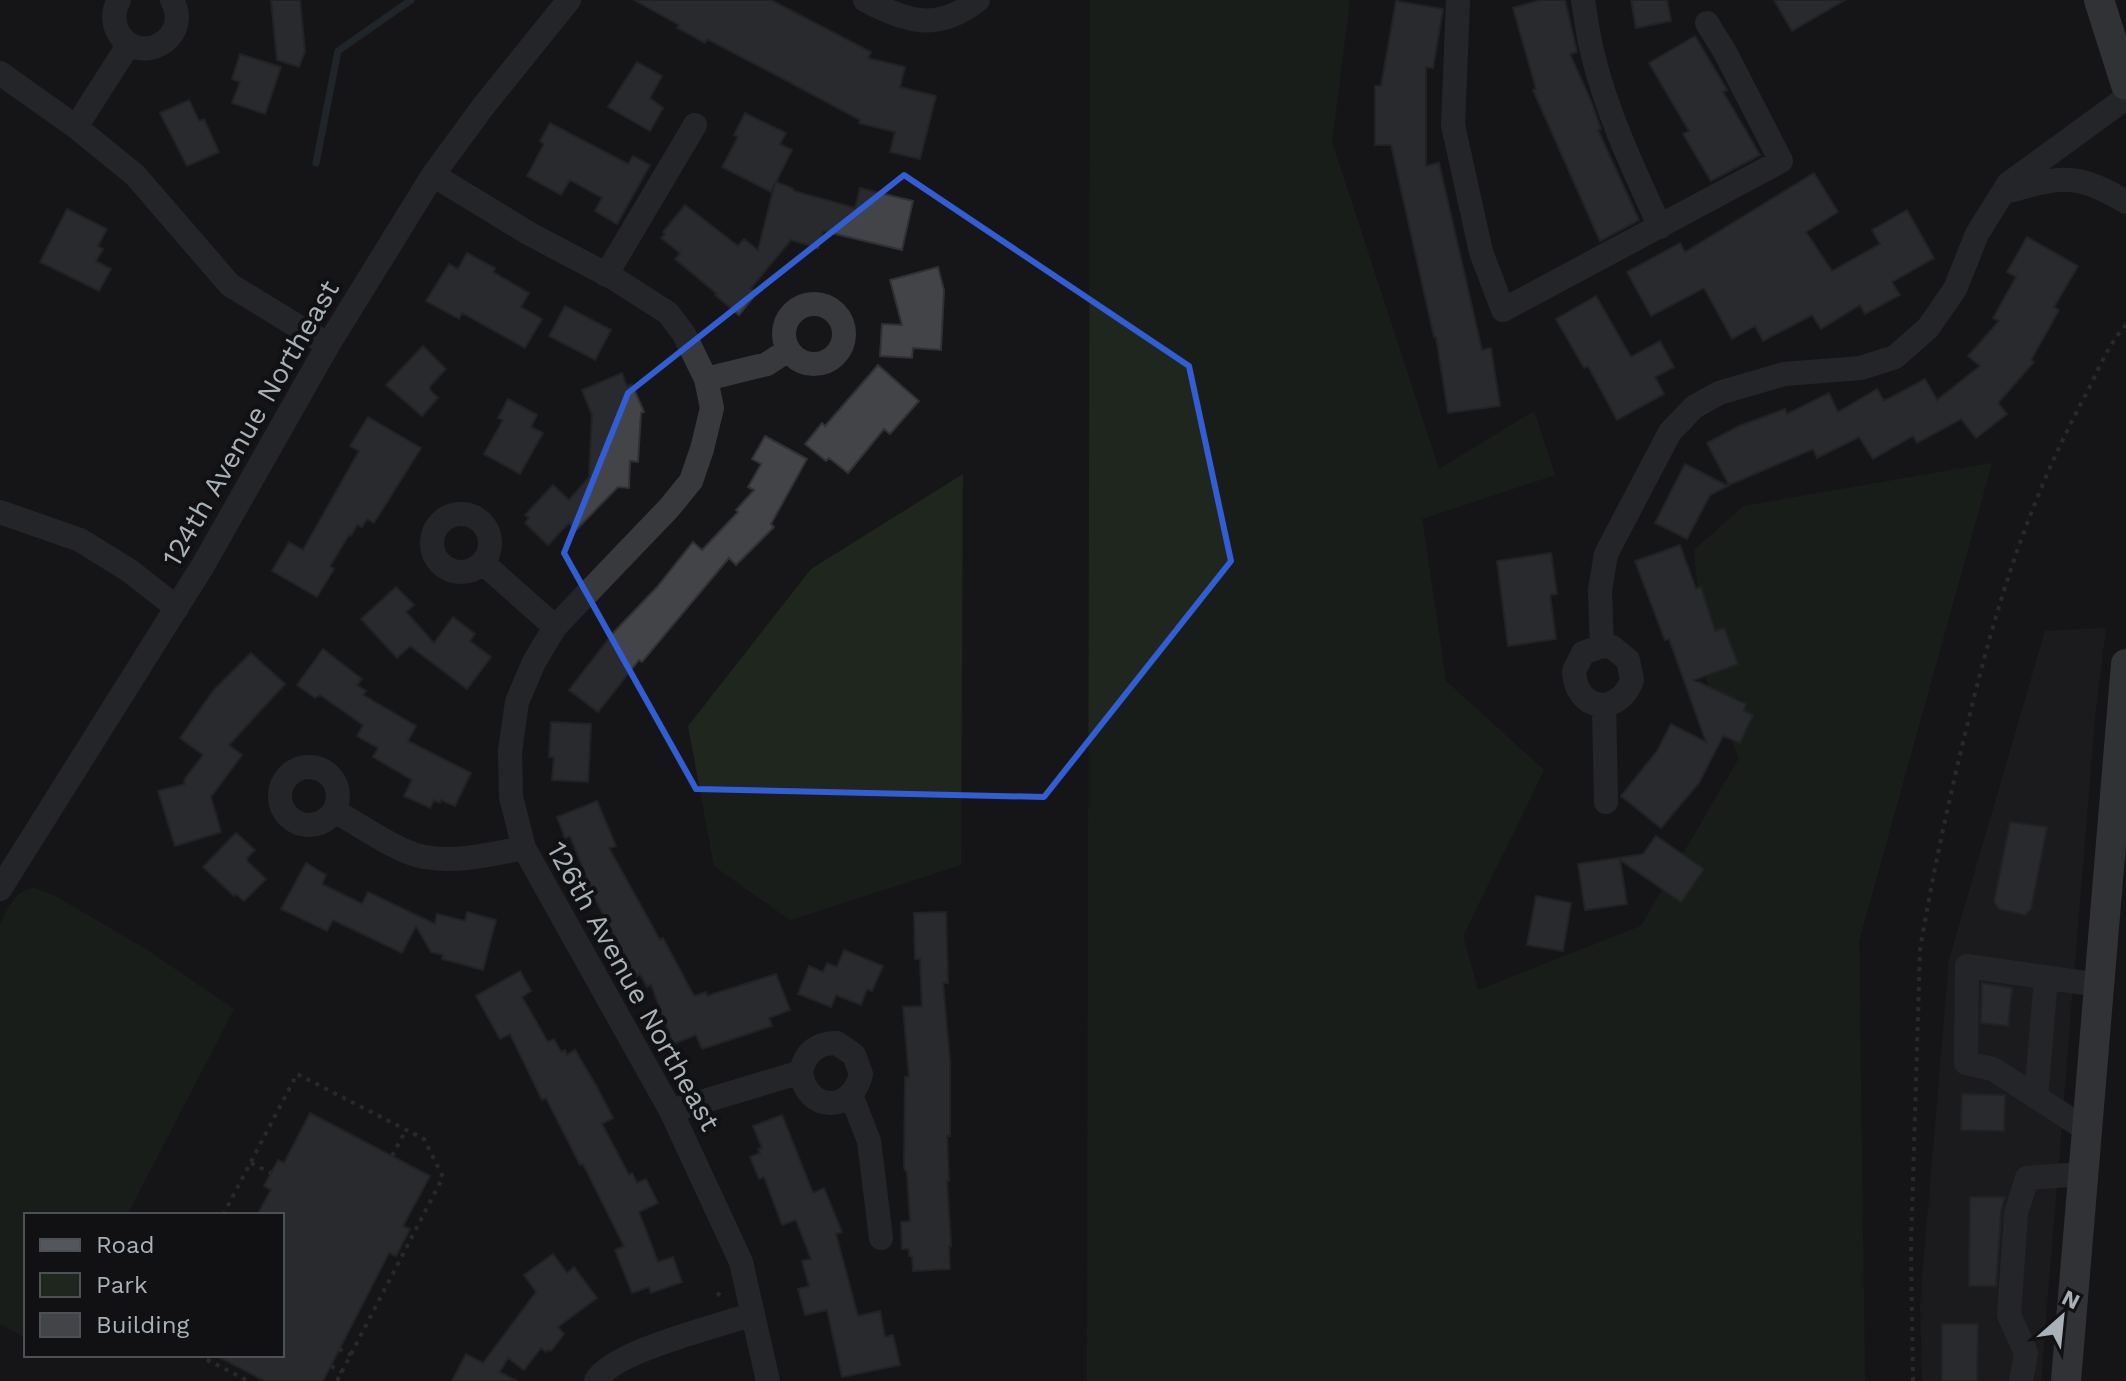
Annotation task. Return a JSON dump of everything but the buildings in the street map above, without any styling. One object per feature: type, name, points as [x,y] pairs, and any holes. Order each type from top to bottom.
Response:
[{"type":"main road","points":[[2099,0],[2126,85]]},
{"type":"main road","points":[[2067,1368],[2099,985],[2119,834],[2126,664]]},
{"type":"street","points":[[119,0],[114,15],[120,36],[129,44],[150,48],[169,38],[178,18],[172,0]]},
{"type":"street","name":"124th Avenue Northeast","points":[[0,889],[177,608],[328,345],[433,175],[482,108],[569,0]]},
{"type":"street","points":[[865,0],[898,17],[926,21],[970,6]]},
{"type":"street","points":[[1458,0],[1453,125],[1481,252],[1503,310],[1781,161],[1707,23]]},
{"type":"street","points":[[1583,0],[1593,56],[1637,177],[1660,227]]},
{"type":"street","points":[[76,127],[129,44]]},
{"type":"street","points":[[0,73],[76,127],[135,175],[230,285],[328,345]]},
{"type":"street","points":[[1602,646],[1600,590],[1606,554],[1670,432],[1694,407],[1719,393],[1784,374],[1861,368],[1895,357],[1928,328],[1955,289],[1977,234],[2008,184],[2126,98]]},
{"type":"street","points":[[606,275],[695,125]]},
{"type":"street","points":[[433,175],[668,313],[684,334],[706,379],[767,364],[788,350]]},
{"type":"street","points":[[2003,193],[2070,179],[2079,180],[2126,202]]},
{"type":"street","name":"126th Avenue Northeast","points":[[706,379],[712,408],[691,481],[555,627],[534,662],[517,702],[510,751],[511,797],[524,848],[671,1111],[741,1262],[768,1381]]},
{"type":"street","points":[[0,512],[80,540],[130,571],[177,608]]},
{"type":"street","points":[[483,563],[555,627]]},
{"type":"street","points":[[1602,646],[1621,652],[1632,669],[1632,680],[1623,697],[1604,705],[1585,698],[1574,681],[1577,661],[1583,653],[1602,646]]},
{"type":"street","points":[[1604,705],[1606,802]]},
{"type":"street","points":[[335,811],[421,857],[459,859],[524,848]]},
{"type":"street","points":[[2087,1130],[1993,1069],[1966,1063],[1967,966],[2099,985]]},
{"type":"street","points":[[2036,1097],[2046,978]]},
{"type":"street","points":[[837,1043],[847,1047],[859,1064],[861,1074],[859,1084],[851,1095],[835,1103],[814,1098],[802,1082],[801,1072],[803,1062],[817,1046],[837,1043]]},
{"type":"street","points":[[671,1111],[801,1072]]},
{"type":"street","points":[[851,1095],[869,1141],[881,1238]]},
{"type":"street","points":[[2021,1381],[2026,1353],[2009,1315],[2016,1213],[2027,1178],[2082,1174]]},
{"type":"street","points":[[596,1381],[627,1356],[753,1314]]},
{"type":"street","points":[[2026,1353],[2067,1368]]},
{"type":"path","points":[[1913,1381],[1911,1245],[1920,950],[1953,779],[1994,617],[2020,538],[2064,434],[2110,346],[2126,325]]},
{"type":"path","points":[[224,1213],[297,1074],[424,1139],[443,1177],[337,1381]]},
{"type":"path","points":[[392,1156],[406,1130]]},
{"type":"path","points":[[251,1163],[271,1173]]},
{"type":"path","points":[[339,1349],[351,1355]]},
{"type":"path","points":[[208,1357],[248,1381]]},
{"type":"path","points":[[331,1366],[342,1372]]},
{"type":"highlighted area","points":[[904,175],[1189,366],[1231,561],[1044,797],[696,789],[564,553],[628,393]]},
{"type":"shaded area","points":[[2106,628],[2095,717],[2041,1381],[1922,1381],[1920,1303],[1949,960],[2045,631]]},
{"type":"green space","points":[[1090,0],[1350,0],[1332,142],[1439,469],[1534,411],[1555,475],[1422,519],[1446,681],[1544,770],[1463,936],[1478,990],[1641,926],[1739,758],[1706,679],[1694,550],[1744,506],[1992,463],[1859,941],[1865,1381],[1087,1381]]},
{"type":"green space","points":[[963,474],[961,865],[790,920],[714,866],[688,726],[811,569]]},
{"type":"green space","points":[[35,888],[55,896],[144,948],[234,1009],[128,1213],[24,1213],[24,1337],[0,1324],[0,924],[18,896]]},
{"type":"waterway","points":[[316,163],[338,51],[411,0]]}]
